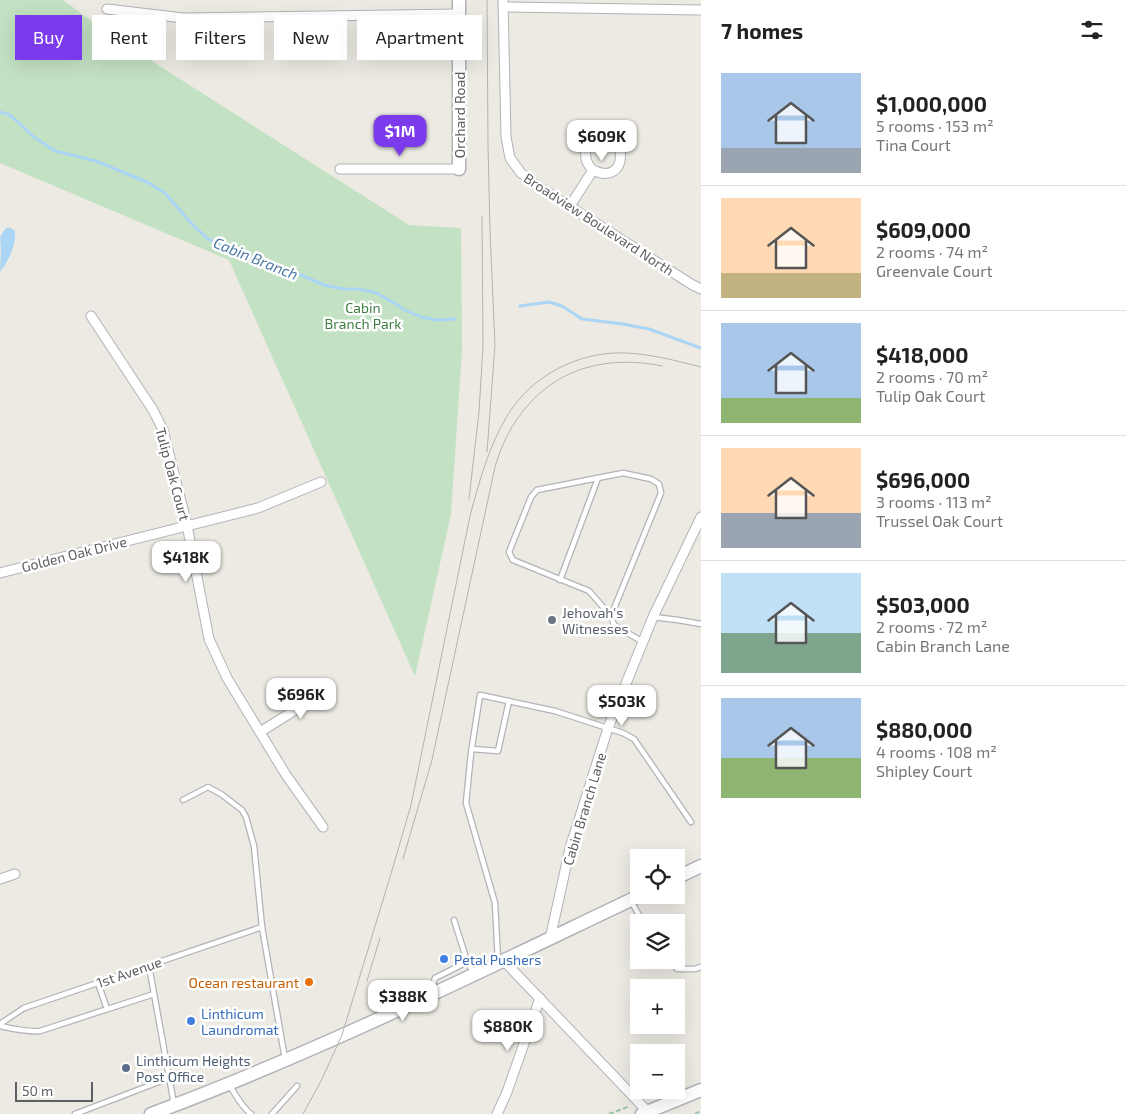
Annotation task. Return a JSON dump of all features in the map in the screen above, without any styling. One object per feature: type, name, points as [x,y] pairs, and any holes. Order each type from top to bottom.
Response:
[{"type":"main road","name":"Orchard Road","points":[[459,0],[460,169]]},
{"type":"main road","points":[[685,874],[701,866]]},
{"type":"main road","points":[[152,1114],[285,1060],[437,991],[471,969],[500,961],[630,900]]},
{"type":"main road","points":[[647,1113],[701,1090]]},
{"type":"street","points":[[503,3],[701,10]]},
{"type":"street","name":"Broadview Boulevard North","points":[[503,3],[506,137],[510,158],[520,173],[690,284],[701,289]]},
{"type":"street","points":[[107,9],[183,18],[459,14]]},
{"type":"street","points":[[599,138],[610,139],[615,142],[621,153],[619,165],[610,173],[598,173],[593,170],[586,161],[585,156],[589,145],[599,138]]},
{"type":"street","points":[[340,169],[460,169]]},
{"type":"street","points":[[570,206],[593,170]]},
{"type":"street","name":"Tulip Oak Court","points":[[91,316],[148,402],[163,430],[186,525],[209,639],[227,678],[286,775],[322,827]]},
{"type":"street","name":"Golden Oak Drive","points":[[0,573],[258,508],[320,482]]},
{"type":"street","name":"Cabin Branch Lane","points":[[550,939],[570,848],[608,728],[653,617],[701,517]]},
{"type":"street","points":[[260,732],[329,689]]},
{"type":"street","points":[[0,879],[15,874]]},
{"type":"street","points":[[500,961],[540,998],[647,1113]]},
{"type":"street","points":[[497,1114],[507,1092],[540,998]]},
{"type":"lane","points":[[611,616],[661,493],[659,484],[651,479],[623,473],[537,490],[530,497],[510,552],[513,560],[589,592],[611,616],[614,625],[643,642]]},
{"type":"lane","points":[[560,580],[598,478]]},
{"type":"lane","points":[[653,617],[701,624]]},
{"type":"lane","points":[[500,961],[495,903],[466,803],[480,695],[555,711],[623,733],[634,739],[691,822]]},
{"type":"lane","points":[[472,748],[498,751],[510,702]]},
{"type":"lane","points":[[183,800],[208,787],[242,810],[246,817],[254,846],[262,927],[285,1060]]},
{"type":"lane","points":[[454,920],[471,969]]},
{"type":"lane","name":"1st Avenue","points":[[0,1025],[24,1008],[262,927]]},
{"type":"lane","points":[[149,966],[174,1106]]},
{"type":"lane","points":[[685,969],[701,967]]},
{"type":"lane","points":[[98,983],[107,1009]]},
{"type":"lane","points":[[0,1025],[31,1032],[40,1031],[154,994]]},
{"type":"lane","points":[[78,1114],[169,1078]]},
{"type":"lane","points":[[228,1084],[247,1111],[252,1114]]},
{"type":"lane","points":[[272,1114],[297,1086]]},
{"type":"path","points":[[695,1114],[701,1111]]},
{"type":"green space","name":"Cabin Branch Park","points":[[0,0],[63,0],[92,21],[92,60],[150,60],[409,225],[461,228],[462,350],[451,514],[415,676],[229,260],[0,163]]},
{"type":"water","points":[[6,228],[11,228],[15,231],[14,242],[9,258],[0,272],[0,237]]},
{"type":"waterway","name":"Cabin Branch","points":[[0,112],[10,115],[34,137],[55,151],[96,161],[149,183],[165,193],[207,238],[220,245],[285,268],[324,285],[374,292],[421,317],[436,320],[455,319]]},
{"type":"waterway","name":"Cabin Branch","points":[[520,306],[549,302],[562,306],[582,319],[649,329],[701,348]]},
{"type":"tram line","points":[[487,0],[488,145],[495,345],[487,452]]},
{"type":"tram line","points":[[469,499],[479,412],[483,346],[482,217]]},
{"type":"tram line","points":[[303,1114],[321,1081],[342,1035],[393,867],[411,805],[470,516],[485,464],[507,416],[517,401],[543,378],[558,368],[591,356],[608,353],[626,353],[654,356],[701,367]]},
{"type":"tram line","points":[[403,859],[432,760],[495,467],[509,432],[529,404],[545,389],[561,378],[580,370],[619,362],[662,366]]},
{"type":"tram line","points":[[367,981],[380,938]]},
{"type":"place","name":"Jehovah's Witnesses","points":[[552,620]]},
{"type":"place","name":"Petal Pushers","points":[[444,959]]},
{"type":"place","name":"Ocean restaurant","points":[[309,982]]},
{"type":"place","name":"Linthicum Laundromat","points":[[191,1021]]},
{"type":"place","name":"Linthicum Heights Post Office","points":[[126,1068]]}]
